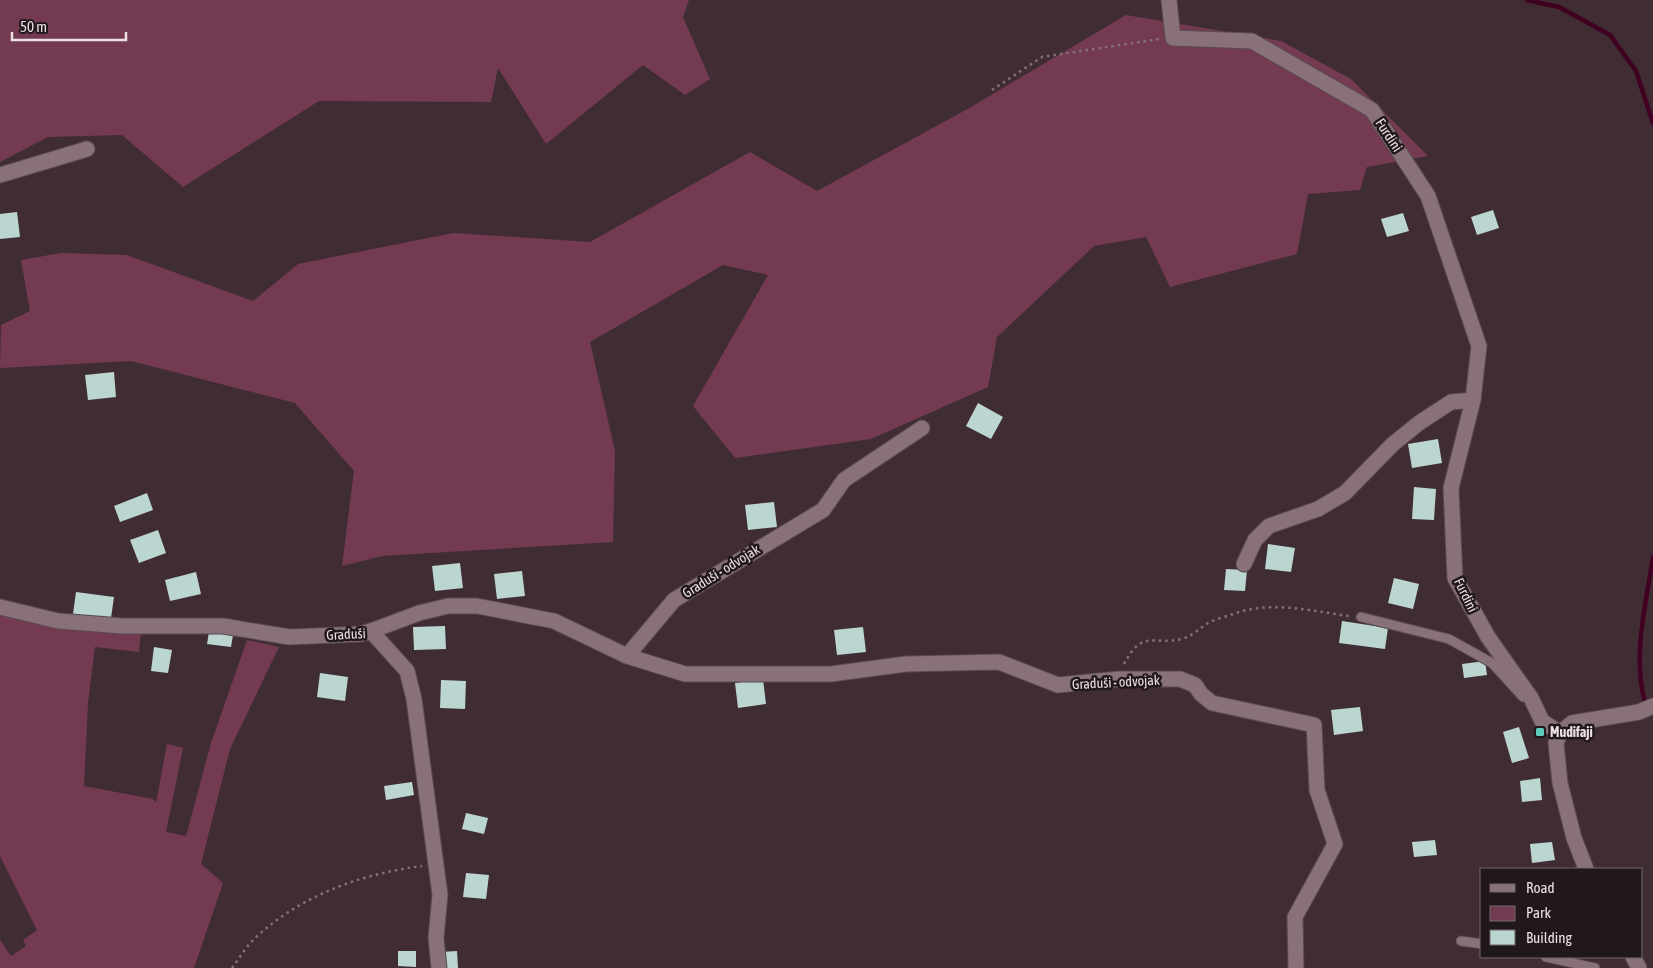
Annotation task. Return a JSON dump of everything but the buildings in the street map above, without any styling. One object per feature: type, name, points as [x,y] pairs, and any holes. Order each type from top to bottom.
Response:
[{"type":"street","points":[[1169,0],[1173,38]]},
{"type":"street","name":"Furdini","points":[[1173,38],[1252,41],[1372,110],[1428,196],[1480,346],[1473,400],[1450,488],[1455,578],[1488,637],[1531,698],[1542,722],[1560,733]]},
{"type":"street","points":[[0,175],[87,149]]},
{"type":"street","points":[[1244,564],[1255,540],[1269,526],[1318,509],[1338,497],[1393,444],[1419,423],[1451,402],[1473,400]]},
{"type":"street","name":"Graduši - odvojak","points":[[627,656],[674,600],[823,510],[844,480],[922,428]]},
{"type":"street","name":"Graduši - odvojak","points":[[371,631],[419,613],[448,606],[477,606],[554,621],[627,656],[686,674],[831,674],[906,664],[999,662],[1058,685],[1120,679],[1180,679],[1196,685],[1201,694],[1212,703],[1314,725],[1316,790],[1335,844],[1294,918],[1296,968]]},
{"type":"street","name":"Graduši","points":[[0,607],[58,620],[122,626],[222,626],[289,637],[361,634],[371,631],[407,671],[414,699],[440,895],[436,938],[439,968]]},
{"type":"street","points":[[1586,868],[1574,838],[1560,783],[1556,743],[1560,733],[1572,723],[1639,712],[1653,706]]},
{"type":"lane","points":[[1361,617],[1450,639],[1492,663],[1526,700],[1531,698]]},
{"type":"lane","points":[[1461,941],[1480,944]]},
{"type":"lane","points":[[1550,958],[1595,968]]},
{"type":"path","points":[[992,90],[1042,57],[1134,41],[1173,38]]},
{"type":"path","points":[[1130,654],[1142,642],[1155,639],[1167,641],[1182,638],[1196,633],[1209,623],[1263,606],[1281,606],[1361,617]]},
{"type":"path","points":[[232,968],[251,942],[266,929],[284,915],[328,890],[382,871],[436,864]]},
{"type":"green space","points":[[0,0],[689,0],[683,17],[710,79],[685,95],[643,65],[546,144],[498,68],[491,102],[319,101],[183,187],[122,135],[48,137],[0,162]]},
{"type":"green space","points":[[1126,15],[1281,41],[1351,79],[1428,156],[1367,167],[1360,190],[1308,194],[1297,254],[1170,287],[1146,237],[1094,246],[997,337],[988,387],[871,439],[735,458],[693,406],[768,275],[723,265],[590,342],[615,451],[613,542],[382,556],[342,566],[354,471],[295,403],[131,361],[0,368],[1,325],[30,311],[21,260],[61,253],[127,255],[253,301],[298,264],[453,233],[590,242],[750,152],[817,191],[964,111]]},
{"type":"green space","points":[[0,613],[141,632],[139,652],[95,647],[88,703],[84,786],[153,799],[156,803],[167,744],[183,748],[166,832],[186,836],[211,743],[247,640],[279,647],[230,749],[201,864],[223,883],[194,968],[0,968],[0,940],[11,956],[26,946],[23,940],[37,930],[0,856]]},
{"type":"waterway","points":[[1527,0],[1559,7],[1610,35],[1636,71],[1653,123]]},
{"type":"waterway","points":[[1644,699],[1641,681],[1640,646],[1653,557]]},
{"type":"place","name":"Mudifaji","points":[[1540,732]]}]
